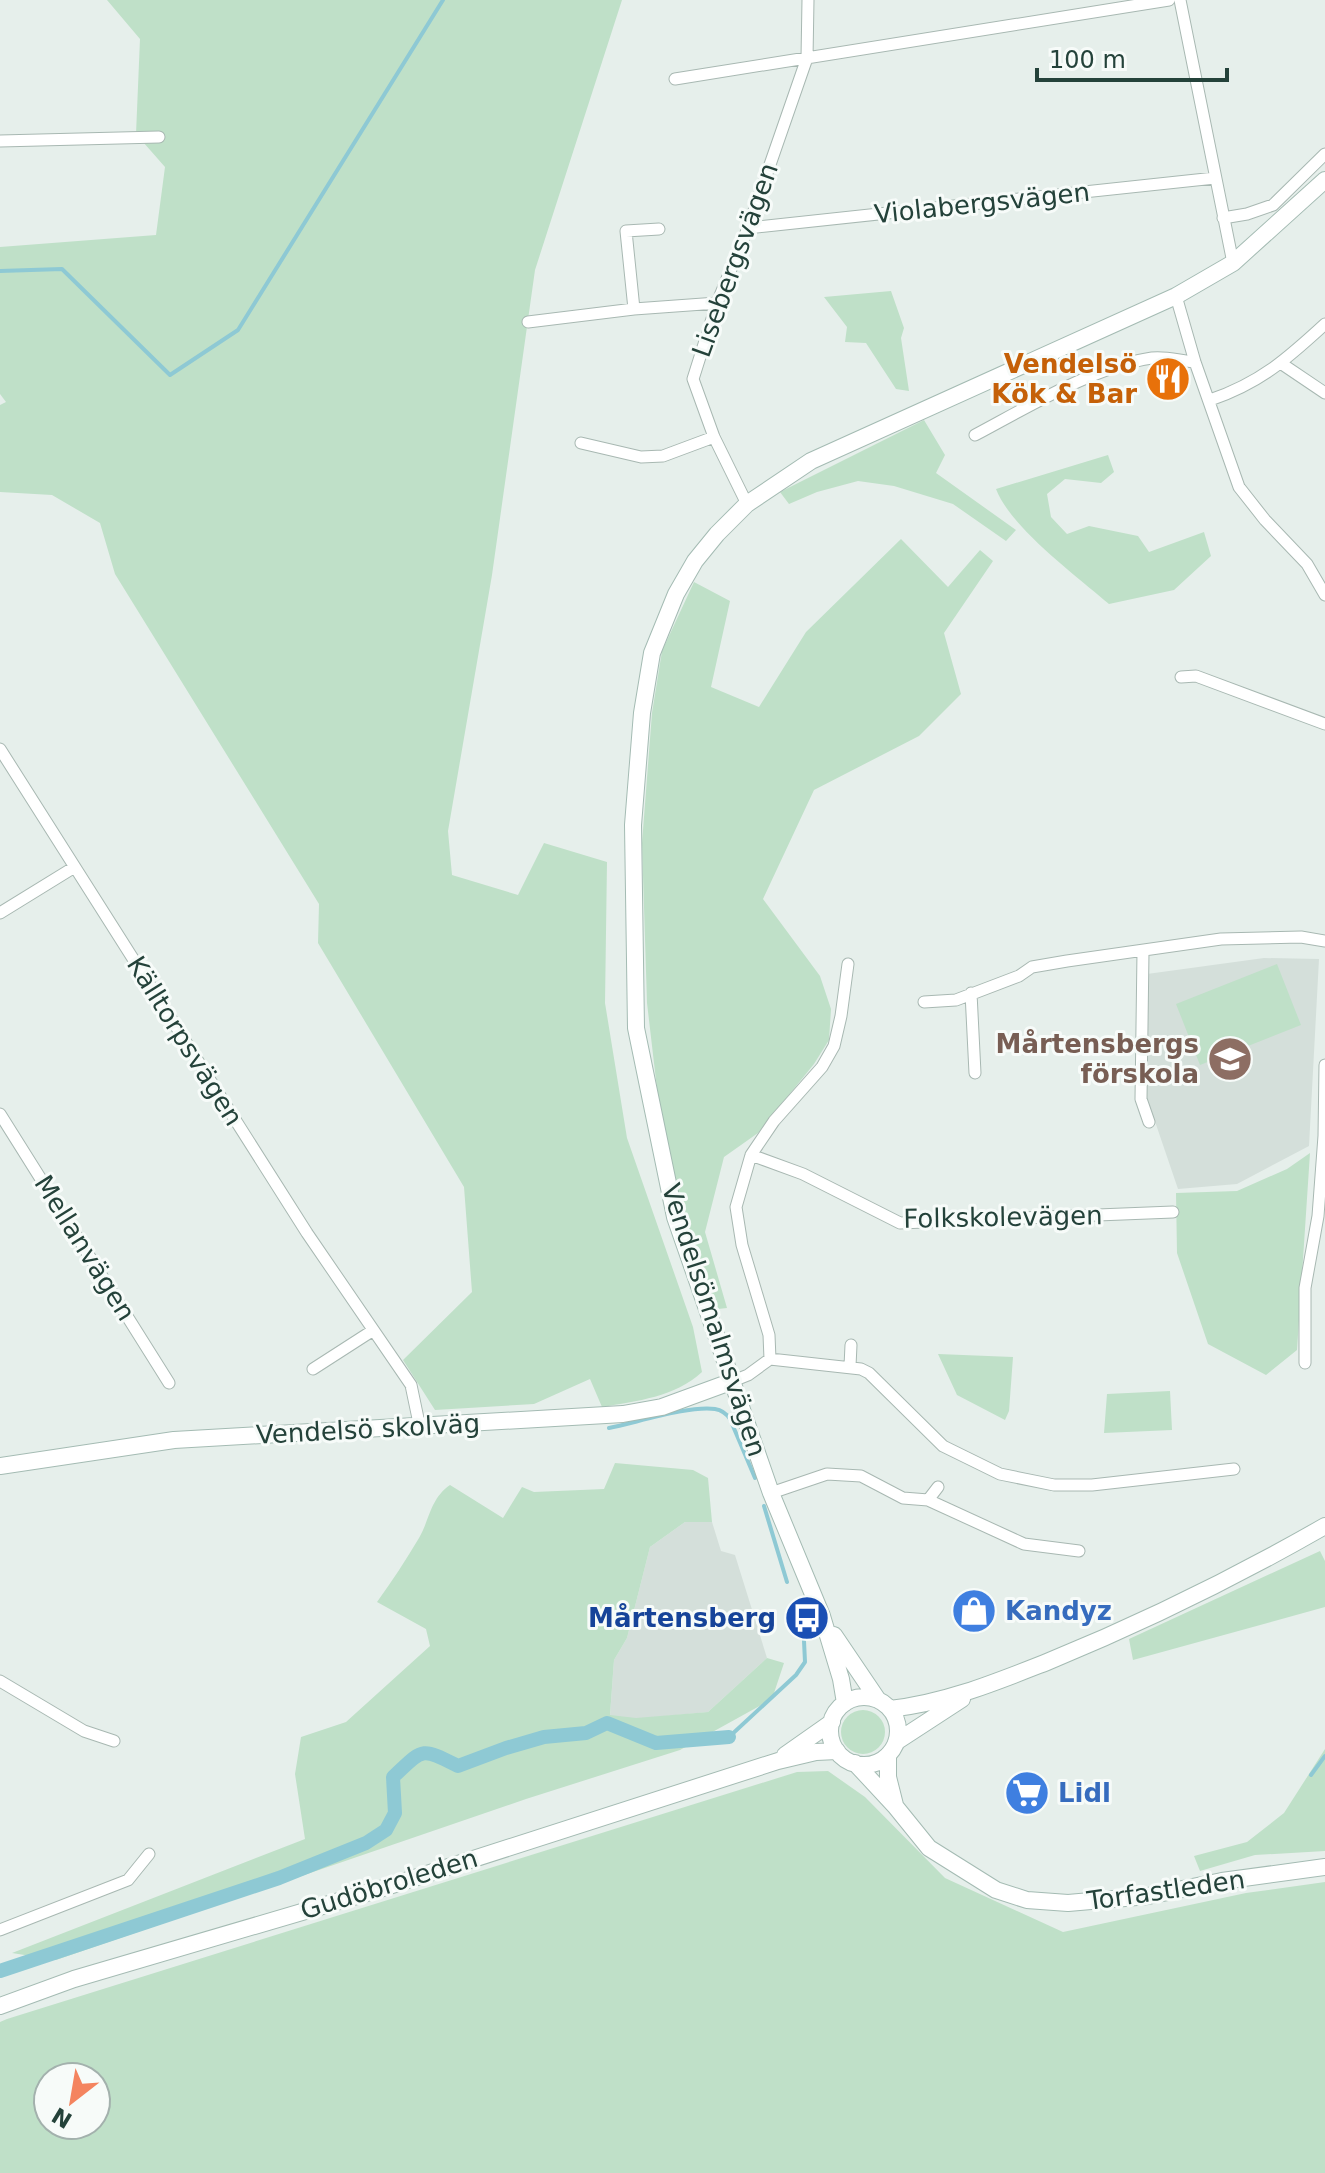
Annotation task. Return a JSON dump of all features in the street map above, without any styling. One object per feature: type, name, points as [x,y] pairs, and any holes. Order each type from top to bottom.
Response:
[{"type":"street","name":"Lisebergsvägen","points":[[747,504],[714,437],[693,379],[717,303],[748,228],[807,58],[808,0]]},
{"type":"street","points":[[675,79],[1169,0]]},
{"type":"street","points":[[1180,0],[1233,263]]},
{"type":"street","points":[[0,141],[159,137]]},
{"type":"street","points":[[1223,218],[1273,205],[1325,154]]},
{"type":"street","name":"Violabergsvägen","points":[[748,228],[1215,178]]},
{"type":"street","name":"Vendelsömalmsvägen","points":[[845,1703],[822,1616],[771,1493],[675,1217],[636,1028],[633,825],[642,713],[652,653],[676,594],[695,561],[747,504],[811,461],[1176,296],[1233,263],[1325,180]]},
{"type":"street","points":[[634,309],[626,231],[659,229]]},
{"type":"street","points":[[1176,296],[1195,362],[1239,487],[1307,564],[1325,595]]},
{"type":"street","points":[[528,322],[717,303]]},
{"type":"street","points":[[1210,400],[1241,388],[1282,364],[1325,324]]},
{"type":"street","points":[[975,435],[1056,392],[1126,364],[1155,357],[1195,362]]},
{"type":"street","points":[[1282,364],[1325,393]]},
{"type":"street","points":[[581,443],[641,457],[663,456],[714,437]]},
{"type":"street","points":[[1181,677],[1196,676],[1325,724]]},
{"type":"street","name":"Källtorpsvägen","points":[[0,749],[73,868],[372,1331],[411,1385],[420,1428]]},
{"type":"street","points":[[0,913],[73,868]]},
{"type":"street","points":[[924,1002],[956,1000],[1019,976],[1032,967],[1221,939],[1301,937],[1325,941]]},
{"type":"street","points":[[1143,952],[1141,1099],[1149,1122]]},
{"type":"street","points":[[770,1359],[769,1335],[742,1245],[736,1207],[751,1155],[774,1121],[822,1067],[834,1046],[848,964]]},
{"type":"street","points":[[971,993],[975,1073]]},
{"type":"street","points":[[1305,1363],[1305,1288],[1318,1216],[1325,1065]]},
{"type":"street","name":"Mellanvägen","points":[[0,1114],[169,1383]]},
{"type":"street","name":"Folkskolevägen","points":[[751,1155],[803,1174],[900,1223],[1173,1212]]},
{"type":"street","points":[[313,1369],[372,1331]]},
{"type":"street","points":[[850,1366],[851,1345]]},
{"type":"street","points":[[733,1381],[748,1375],[770,1359],[850,1366],[869,1373],[943,1446],[1000,1474],[1054,1485],[1092,1485],[1234,1469]]},
{"type":"street","name":"Vendelsö skolväg","points":[[0,1466],[174,1440],[623,1414],[662,1407],[733,1381]]},
{"type":"street","points":[[771,1493],[827,1474],[861,1476],[903,1498],[928,1500],[1024,1544],[1079,1551]]},
{"type":"street","points":[[928,1500],[938,1487]]},
{"type":"street","points":[[978,1689],[866,1765],[855,1763],[837,1751],[832,1743],[832,1722],[845,1703],[866,1697],[884,1704],[919,1705],[978,1689],[1160,1612],[1325,1526]]},
{"type":"street","name":"Vendelsömalmsvägen","points":[[822,1616],[884,1704]]},
{"type":"street","points":[[0,1681],[84,1731],[114,1741]]},
{"type":"street","points":[[884,1704],[898,1730],[892,1749]]},
{"type":"street","name":"Gudöbroleden","points":[[778,1761],[832,1722]]},
{"type":"street","name":"Torfastleden","points":[[892,1749],[888,1777],[895,1806]]},
{"type":"street","name":"Gudöbroleden","points":[[0,2006],[74,1979],[380,1889],[778,1761],[816,1752],[837,1751]]},
{"type":"street","name":"Torfastleden","points":[[855,1763],[929,1848],[996,1890],[1027,1900],[1068,1903],[1148,1896],[1222,1881],[1325,1867]]},
{"type":"street","points":[[0,1930],[128,1880],[149,1854]]},
{"type":"shaded area","name":"Mårtensbergs förskola","points":[[1264,958],[1319,959],[1309,1146],[1237,1184],[1178,1189],[1147,1098],[1147,974]]},
{"type":"shaded area","points":[[685,1522],[712,1522],[721,1551],[735,1555],[767,1658],[708,1712],[634,1719],[610,1716],[614,1660],[627,1638],[650,1547]]},
{"type":"green space","points":[[107,0],[622,0],[535,270],[492,575],[448,831],[452,875],[518,895],[544,843],[607,862],[605,1003],[627,1138],[693,1327],[702,1372],[668,1392],[602,1407],[590,1379],[534,1404],[435,1410],[403,1360],[472,1292],[464,1187],[318,943],[319,904],[115,574],[100,523],[52,495],[0,492],[0,405],[6,402],[0,394],[0,247],[156,235],[165,167],[136,134],[140,39]]},
{"type":"green space","points":[[891,291],[904,328],[901,338],[909,391],[896,389],[866,343],[845,342],[847,327],[824,297]]},
{"type":"green space","points":[[924,420],[945,455],[936,473],[1016,530],[1006,541],[953,504],[894,486],[858,481],[817,492],[789,504],[780,492]]},
{"type":"green space","points":[[1108,455],[1114,472],[1101,483],[1065,479],[1047,494],[1051,517],[1067,534],[1089,526],[1138,536],[1149,552],[1204,532],[1211,556],[1174,590],[1109,604],[1030,535],[1015,519],[996,489]]},
{"type":"green space","points":[[901,539],[948,587],[980,550],[993,561],[944,633],[961,694],[919,736],[814,790],[763,899],[820,976],[831,1009],[829,1040],[814,1064],[758,1133],[724,1157],[705,1232],[727,1308],[718,1309],[684,1219],[661,1123],[647,1003],[642,843],[652,713],[662,651],[694,582],[730,601],[711,687],[759,707],[806,632]]},
{"type":"green space","points":[[1277,964],[1301,1025],[1200,1065],[1176,1004]]},
{"type":"green space","points":[[1310,1153],[1297,1350],[1266,1375],[1208,1344],[1177,1253],[1176,1193],[1237,1191],[1287,1169]]},
{"type":"green space","points":[[938,1354],[1013,1357],[1009,1411],[1005,1420],[957,1395]]},
{"type":"green space","points":[[1170,1391],[1172,1430],[1104,1433],[1107,1394]]},
{"type":"green space","points":[[615,1463],[693,1470],[708,1478],[712,1522],[685,1522],[650,1547],[627,1638],[614,1660],[610,1715],[636,1718],[708,1712],[767,1658],[784,1663],[772,1699],[680,1750],[526,1799],[56,1960],[12,1953],[305,1839],[295,1774],[301,1737],[346,1722],[430,1646],[426,1629],[377,1602],[419,1538],[438,1497],[450,1485],[503,1518],[522,1487],[534,1492],[604,1489]]},
{"type":"green space","points":[[1320,1551],[1325,1561],[1325,1607],[1133,1660],[1129,1639]]},
{"type":"green space","points":[[863,1710],[879,1716],[885,1732],[879,1748],[863,1754],[847,1748],[841,1732],[847,1716]]},
{"type":"green space","points":[[1325,1749],[1325,1851],[1255,1855],[1200,1871],[1194,1856],[1247,1842],[1284,1813]]},
{"type":"green space","points":[[828,1771],[865,1797],[945,1878],[1063,1932],[1246,1893],[1325,1882],[1325,2173],[0,2173],[0,2022],[797,1772]]},
{"type":"waterway","points":[[0,271],[62,269],[170,375],[238,330],[443,0]]},
{"type":"waterway","points":[[609,1428],[704,1408],[720,1410],[730,1419],[755,1478]]},
{"type":"waterway","points":[[764,1506],[787,1582]]},
{"type":"waterway","points":[[729,1737],[796,1675],[805,1662],[804,1641]]},
{"type":"waterway","points":[[0,1971],[279,1878],[366,1843],[386,1830],[395,1813],[393,1777],[411,1760],[423,1754],[429,1753],[458,1766],[544,1737],[586,1733],[607,1723],[656,1743],[729,1737]]},
{"type":"waterway","points":[[1311,1775],[1325,1756]]},
{"type":"place","name":"Vendelsö Kök & Bar","points":[[1168,379]]},
{"type":"place","name":"Mårtensbergs förskola","points":[[1230,1059]]},
{"type":"place","name":"Kandyz","points":[[974,1611]]},
{"type":"place","name":"Mårtensberg","points":[[807,1618]]},
{"type":"place","name":"Lidl","points":[[1027,1793]]}]
